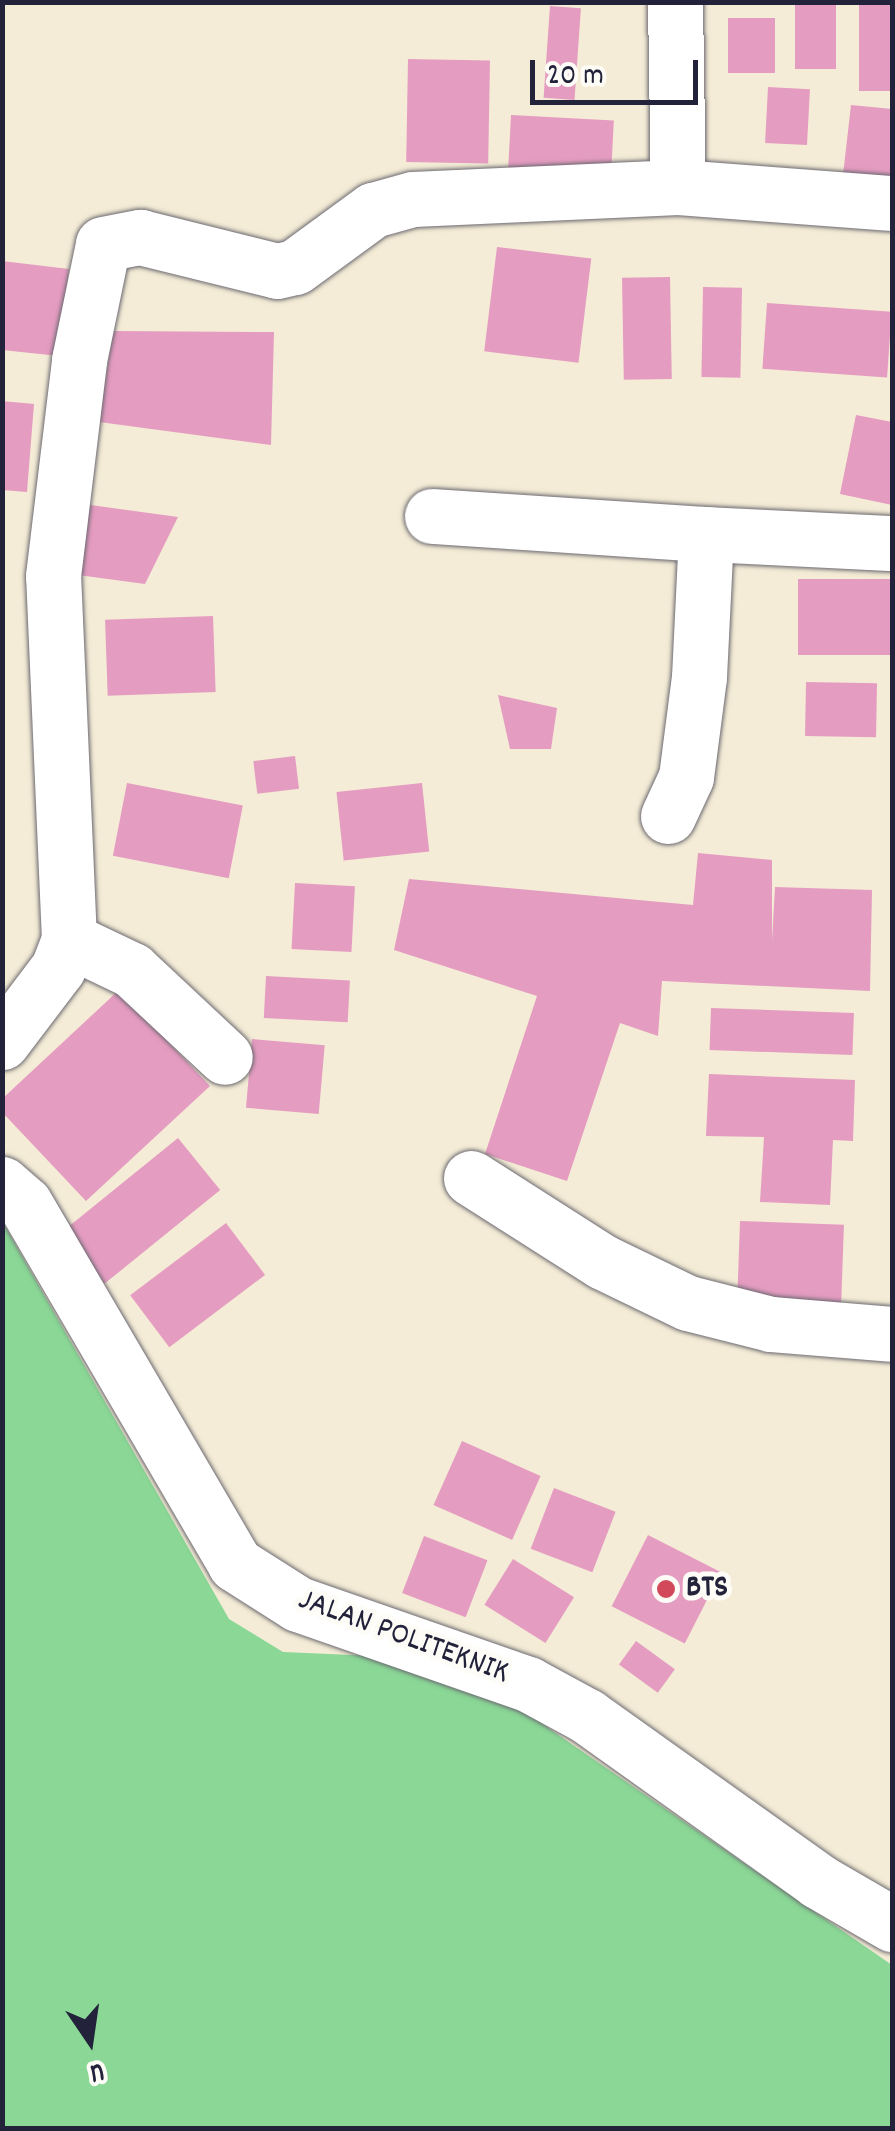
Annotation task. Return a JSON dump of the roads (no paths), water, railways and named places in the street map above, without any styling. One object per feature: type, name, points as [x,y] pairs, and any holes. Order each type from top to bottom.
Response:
[{"type":"street","points":[[676,2],[678,187]]},
{"type":"street","points":[[2,1042],[58,968],[70,940],[53,576],[79,360],[102,244],[140,237],[289,270],[373,210],[413,200],[678,187],[892,203]]},
{"type":"street","points":[[432,516],[892,543]]},
{"type":"street","points":[[668,816],[686,776],[706,534]]},
{"type":"street","points":[[70,940],[132,970],[225,1057]]},
{"type":"street","points":[[471,1178],[603,1262],[688,1303],[770,1324],[892,1319]]},
{"type":"street","name":"JALAN POLITEKNIK","points":[[2,1184],[25,1204],[236,1564],[298,1604],[528,1684],[588,1716],[818,1881],[892,1924]]},
{"type":"place","name":"BTS","points":[[666,1589]]}]
